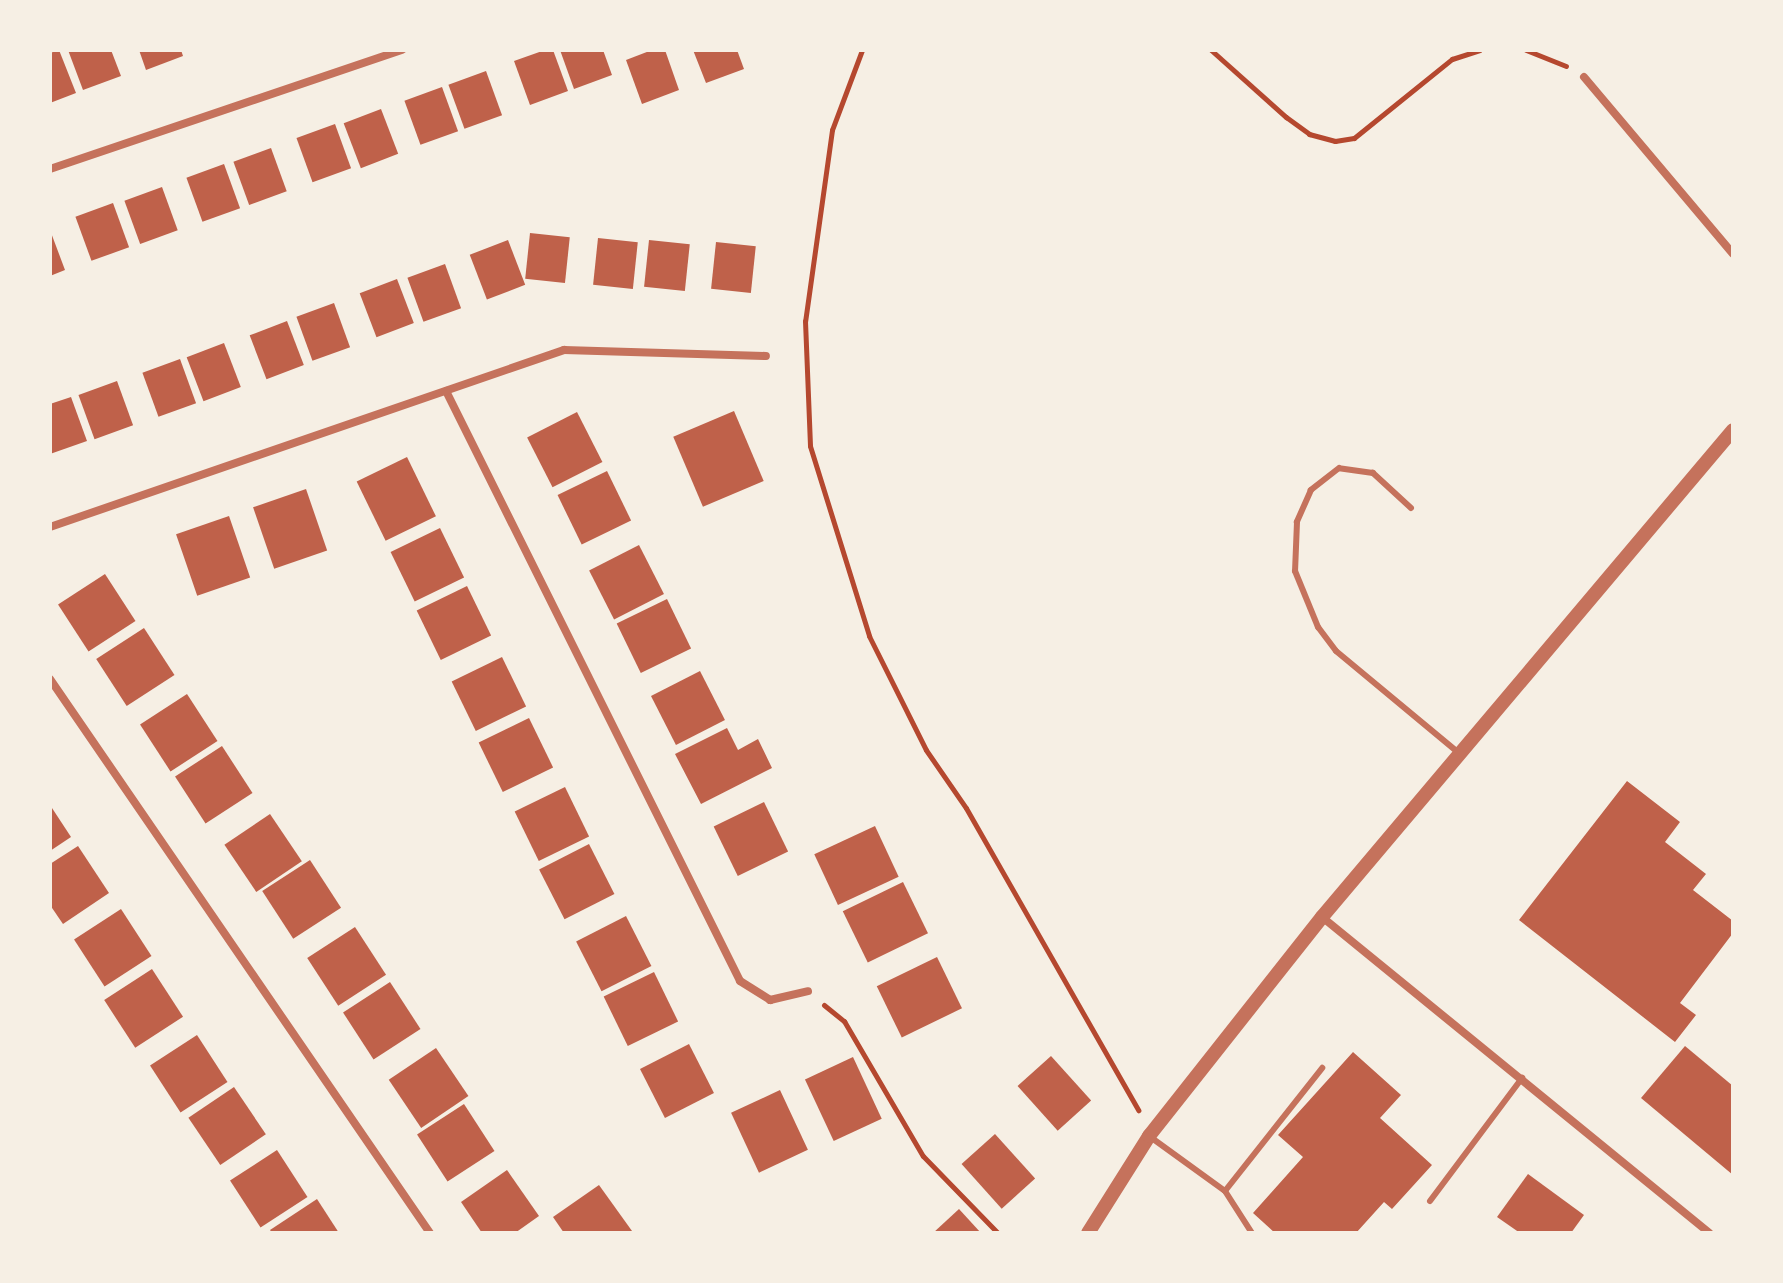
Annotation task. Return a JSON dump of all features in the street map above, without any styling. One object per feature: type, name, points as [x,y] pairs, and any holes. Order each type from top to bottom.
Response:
[{"type":"street","points":[[50,169],[402,50]]},
{"type":"street","points":[[1584,77],[1733,254]]},
{"type":"street","points":[[50,527],[564,350],[766,356]]},
{"type":"street","points":[[446,391],[740,981],[770,1000],[808,991]]},
{"type":"street","points":[[1088,1233],[1152,1131],[1322,917],[1733,430]]},
{"type":"street","points":[[50,679],[430,1233]]},
{"type":"street","points":[[1322,917],[1709,1233]]},
{"type":"lane","points":[[1411,508],[1373,473],[1339,468],[1311,490],[1297,522],[1295,571],[1318,627],[1336,651],[1460,754]]},
{"type":"lane","points":[[1225,1191],[1322,1068]]},
{"type":"lane","points":[[1430,1201],[1522,1078]]},
{"type":"lane","points":[[1152,1131],[1225,1191],[1252,1233]]},
{"type":"path","points":[[862,50],[832,130],[805,321],[810,446],[869,636],[926,750],[966,808],[1131,1104],[1152,1131]]},
{"type":"path","points":[[1211,50],[1309,134],[1335,141],[1354,138],[1452,59],[1480,50]]},
{"type":"path","points":[[1526,50],[1549,55],[1584,77]]},
{"type":"path","points":[[808,991],[844,1021],[923,1156],[998,1233]]},
{"type":"building","points":[[59,50],[76,93],[50,103],[50,53]]},
{"type":"building","points":[[68,50],[111,50],[121,76],[83,90]]},
{"type":"building","points":[[139,50],[181,50],[183,56],[146,70]]},
{"type":"building","points":[[553,50],[568,91],[530,105],[514,61]]},
{"type":"building","points":[[560,50],[603,50],[612,75],[574,89]]},
{"type":"building","points":[[652,50],[665,50],[679,90],[642,104],[626,60]]},
{"type":"building","points":[[693,50],[737,50],[744,69],[706,83]]},
{"type":"building","points":[[486,71],[502,115],[464,129],[448,85]]},
{"type":"building","points":[[442,87],[458,131],[420,145],[404,101]]},
{"type":"building","points":[[381,109],[398,154],[361,168],[344,123]]},
{"type":"building","points":[[335,124],[351,168],[313,182],[296,138]]},
{"type":"building","points":[[271,148],[287,191],[249,205],[233,162]]},
{"type":"building","points":[[224,164],[240,208],[202,222],[186,178]]},
{"type":"building","points":[[162,187],[178,230],[140,244],[124,201]]},
{"type":"building","points":[[113,203],[129,247],[91,261],[75,217]]},
{"type":"building","points":[[50,230],[65,270],[50,276]]},
{"type":"building","points":[[530,233],[570,237],[565,283],[525,279]]},
{"type":"building","points":[[598,238],[638,242],[633,289],[593,285]]},
{"type":"building","points":[[508,240],[525,285],[487,300],[470,255]]},
{"type":"building","points":[[649,240],[690,244],[685,291],[644,287]]},
{"type":"building","points":[[716,242],[756,246],[751,293],[711,289]]},
{"type":"building","points":[[445,264],[461,308],[423,322],[407,278]]},
{"type":"building","points":[[397,279],[414,323],[377,337],[360,293]]},
{"type":"building","points":[[334,303],[350,347],[312,361],[296,317]]},
{"type":"building","points":[[287,321],[304,365],[267,379],[250,335]]},
{"type":"building","points":[[224,343],[241,387],[204,401],[187,357]]},
{"type":"building","points":[[180,359],[196,403],[158,417],[142,373]]},
{"type":"building","points":[[117,381],[133,425],[95,439],[78,395]]},
{"type":"building","points":[[71,397],[87,441],[50,454],[50,404]]},
{"type":"building","points":[[734,411],[764,481],[703,507],[673,437]]},
{"type":"building","points":[[577,412],[602,462],[553,487],[527,437]]},
{"type":"building","points":[[407,457],[436,516],[386,541],[357,482]]},
{"type":"building","points":[[607,471],[631,520],[582,545],[558,495]]},
{"type":"building","points":[[306,489],[327,550],[274,569],[253,507]]},
{"type":"building","points":[[229,516],[250,577],[197,596],[176,534]]},
{"type":"building","points":[[440,528],[464,577],[415,602],[391,552]]},
{"type":"building","points":[[639,545],[664,594],[614,619],[589,570]]},
{"type":"building","points":[[105,574],[135,621],[89,651],[58,604]]},
{"type":"building","points":[[467,586],[491,635],[441,660],[417,611]]},
{"type":"building","points":[[667,599],[691,648],[641,673],[617,624]]},
{"type":"building","points":[[144,628],[174,675],[127,706],[96,659]]},
{"type":"building","points":[[502,657],[526,706],[476,731],[452,682]]},
{"type":"building","points":[[700,671],[725,720],[676,745],[651,696]]},
{"type":"building","points":[[187,694],[217,741],[171,771],[140,724]]},
{"type":"building","points":[[529,718],[553,767],[503,792],[479,743]]},
{"type":"building","points":[[727,728],[738,750],[758,739],[772,768],[701,804],[675,754]]},
{"type":"building","points":[[222,746],[252,793],[206,823],[175,776]]},
{"type":"building","points":[[1627,781],[1680,822],[1665,842],[1706,874],[1693,890],[1733,921],[1733,933],[1680,1003],[1696,1015],[1675,1042],[1519,920]]},
{"type":"building","points":[[565,787],[589,836],[539,861],[515,812]]},
{"type":"building","points":[[764,802],[788,851],[738,876],[714,827]]},
{"type":"building","points":[[50,805],[71,837],[50,851]]},
{"type":"building","points":[[270,814],[302,861],[256,892],[224,845]]},
{"type":"building","points":[[875,826],[899,877],[838,905],[814,854]]},
{"type":"building","points":[[589,844],[614,894],[565,919],[539,869]]},
{"type":"building","points":[[78,846],[109,893],[63,924],[50,905],[50,864]]},
{"type":"building","points":[[310,860],[341,908],[293,939],[262,891]]},
{"type":"building","points":[[903,882],[928,933],[868,963],[843,911]]},
{"type":"building","points":[[121,909],[151,956],[105,986],[74,939]]},
{"type":"building","points":[[626,916],[651,966],[602,991],[576,941]]},
{"type":"building","points":[[355,927],[386,975],[338,1006],[307,958]]},
{"type":"building","points":[[937,957],[962,1008],[902,1038],[877,986]]},
{"type":"building","points":[[152,969],[183,1017],[135,1048],[104,1000]]},
{"type":"building","points":[[654,972],[678,1021],[628,1046],[604,997]]},
{"type":"building","points":[[390,982],[420,1029],[374,1059],[343,1012]]},
{"type":"building","points":[[197,1035],[227,1082],[181,1112],[150,1065]]},
{"type":"building","points":[[689,1044],[714,1093],[665,1118],[640,1069]]},
{"type":"building","points":[[1685,1046],[1733,1086],[1733,1175],[1641,1098]]},
{"type":"building","points":[[436,1048],[468,1096],[421,1128],[389,1080]]},
{"type":"building","points":[[1353,1052],[1401,1095],[1380,1118],[1432,1165],[1392,1209],[1384,1202],[1356,1233],[1275,1233],[1253,1213],[1303,1157],[1278,1135]]},
{"type":"building","points":[[1051,1056],[1091,1101],[1058,1131],[1018,1086]]},
{"type":"building","points":[[853,1057],[882,1119],[834,1141],[805,1079]]},
{"type":"building","points":[[234,1087],[266,1134],[220,1165],[188,1118]]},
{"type":"building","points":[[780,1090],[808,1150],[759,1173],[731,1113]]},
{"type":"building","points":[[464,1104],[494,1151],[448,1181],[417,1134]]},
{"type":"building","points":[[995,1134],[1035,1179],[1002,1209],[962,1164]]},
{"type":"building","points":[[277,1150],[307,1197],[261,1227],[230,1180]]},
{"type":"building","points":[[507,1170],[539,1216],[515,1233],[482,1233],[461,1202]]},
{"type":"building","points":[[1528,1174],[1584,1215],[1571,1233],[1520,1233],[1497,1217]]},
{"type":"building","points":[[599,1185],[632,1231],[564,1233],[553,1217]]},
{"type":"building","points":[[317,1199],[339,1233],[272,1233],[270,1230]]},
{"type":"building","points":[[959,1209],[981,1233],[933,1233]]}]
